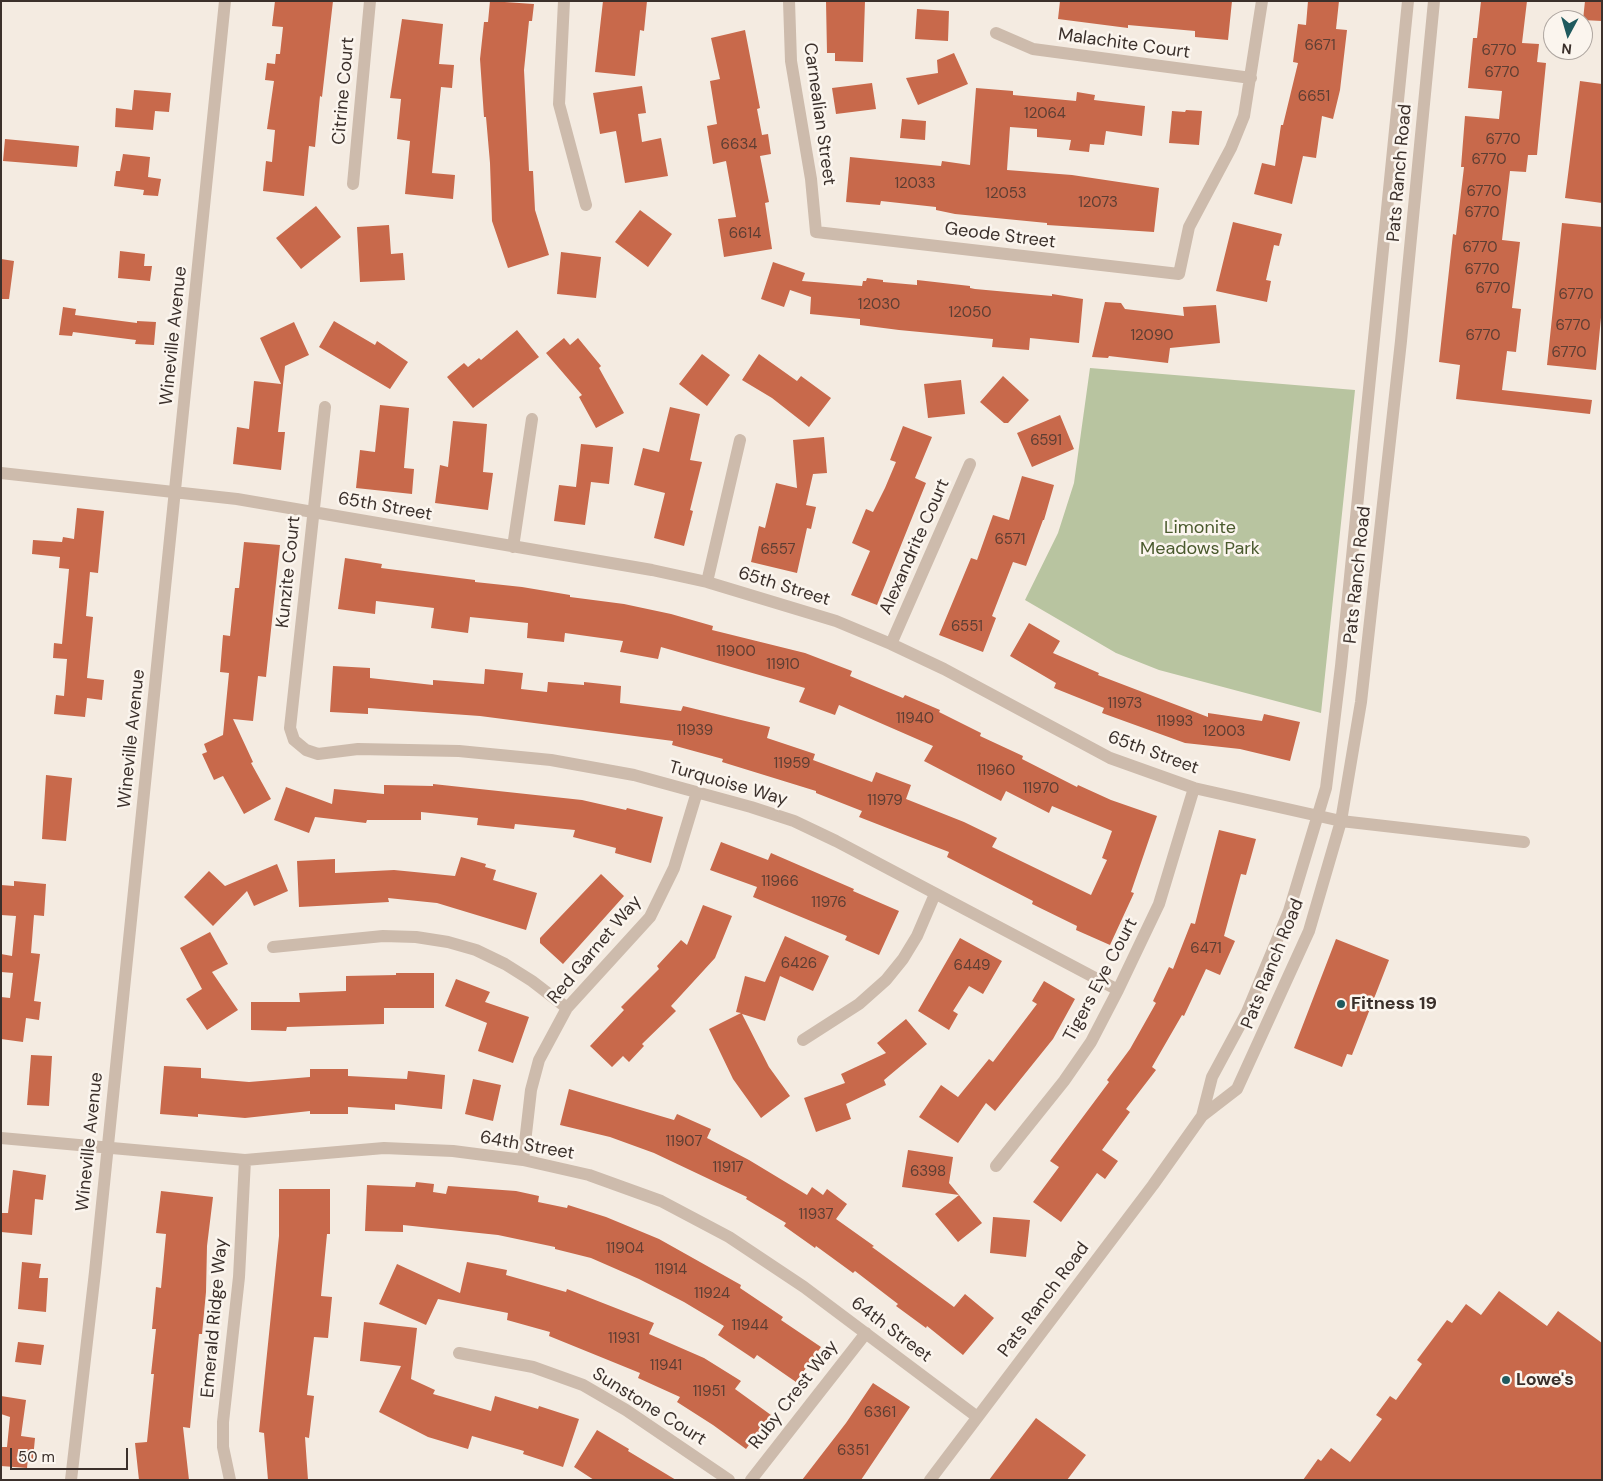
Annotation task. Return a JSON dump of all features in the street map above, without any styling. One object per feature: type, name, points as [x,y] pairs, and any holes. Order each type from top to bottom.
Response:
[{"type":"street","name":"Wineville Avenue","points":[[71,1480],[176,491],[225,1]]},
{"type":"street","name":"Citrine Court","points":[[353,184],[370,1]]},
{"type":"street","points":[[564,1],[559,104],[586,205]]},
{"type":"street","name":"Carnealian Street","points":[[789,1],[792,61],[811,179],[816,232]]},
{"type":"street","points":[[1250,78],[1262,1]]},
{"type":"street","name":"Pats Ranch Road","points":[[1202,1116],[1212,1077],[1247,1012],[1289,911],[1326,788],[1341,666],[1408,1]]},
{"type":"street","name":"Pats Ranch Road","points":[[930,1480],[976,1416],[1153,1185],[1202,1116],[1237,1090],[1309,930],[1341,821],[1365,673],[1402,341],[1434,1]]},
{"type":"street","name":"Malachite Court","points":[[996,33],[1033,49],[1250,78]]},
{"type":"street","name":"Geode Street","points":[[816,232],[1179,274],[1189,227],[1231,148],[1244,116],[1250,78]]},
{"type":"street","name":"Kunzite Court","points":[[294,740],[290,728],[291,712],[325,407]]},
{"type":"street","points":[[513,547],[532,419]]},
{"type":"street","points":[[708,582],[740,440]]},
{"type":"street","name":"Alexandrite Court","points":[[891,644],[970,464]]},
{"type":"street","name":"65th Street","points":[[1,473],[176,491],[652,570],[708,582],[836,622],[891,644],[944,669],[1110,758],[1194,788],[1341,821],[1524,842]]},
{"type":"street","name":"Turquoise Way","points":[[294,740],[306,750],[318,754],[358,749],[460,751],[551,760],[634,776],[697,792],[794,821],[1118,990]]},
{"type":"street","name":"Tigers Eye Court","points":[[996,1166],[1064,1081],[1091,1042],[1159,904],[1194,788]]},
{"type":"street","name":"Red Garnet Way","points":[[523,1160],[531,1090],[539,1060],[567,1008],[650,917],[674,868],[697,792]]},
{"type":"street","points":[[803,1040],[859,1004],[886,980],[903,959],[917,936],[935,894]]},
{"type":"street","points":[[273,946],[383,936],[416,937],[448,942],[476,950],[505,964],[532,981],[567,1008]]},
{"type":"street","name":"64th Street","points":[[1,1138],[245,1160],[384,1148],[453,1151],[523,1160],[589,1175],[661,1201],[730,1236],[866,1333],[976,1416]]},
{"type":"street","name":"Emerald Ridge Way","points":[[230,1480],[223,1446],[223,1422],[238,1277],[245,1160]]},
{"type":"street","name":"Ruby Crest Way","points":[[750,1480],[866,1333]]},
{"type":"street","name":"Sunstone Court","points":[[459,1353],[533,1367],[583,1385],[626,1410],[729,1480]]},
{"type":"green space","name":"Limonite Meadows Park","points":[[1090,368],[1355,390],[1321,713],[1159,670],[1116,653],[1025,600],[1058,533],[1074,483]]},
{"type":"building","points":[[275,1],[333,1],[315,147],[309,146],[304,196],[263,191],[266,161],[272,162],[275,130],[267,129],[274,81],[265,80],[267,63],[275,64],[276,54],[280,54],[283,27],[272,26]]},
{"type":"building","points":[[490,1],[534,4],[532,21],[529,21],[524,70],[529,171],[533,171],[535,210],[549,255],[508,268],[492,221],[490,163],[486,117],[484,117],[480,59],[484,22],[488,22]]},
{"type":"building","points":[[603,1],[647,1],[644,31],[640,30],[635,76],[595,72]]},
{"type":"building","points":[[826,1],[865,1],[863,62],[835,61],[835,53],[827,53]]},
{"type":"building","points":[[1060,1],[1232,1],[1228,40],[1195,37],[1195,31],[1128,25],[1128,28],[1058,19]]},
{"type":"building","points":[[1308,1],[1339,1],[1336,29],[1347,30],[1340,90],[1333,119],[1322,116],[1316,158],[1303,156],[1292,204],[1254,194],[1262,163],[1275,166],[1281,125],[1283,125],[1298,63],[1293,62],[1298,24],[1306,25]]},
{"type":"building","points":[[1481,1],[1527,1],[1522,43],[1539,44],[1537,62],[1546,63],[1537,155],[1528,155],[1526,172],[1510,171],[1502,240],[1520,242],[1512,308],[1521,309],[1516,352],[1507,351],[1502,390],[1592,400],[1590,414],[1456,399],[1460,365],[1439,362],[1453,234],[1456,235],[1464,167],[1461,167],[1465,116],[1499,119],[1502,91],[1468,88],[1473,38],[1477,38]]},
{"type":"building","points":[[1585,1],[1602,1],[1602,21],[1593,21],[1593,10],[1584,10]]},
{"type":"building","points":[[917,9],[949,11],[948,41],[915,39]]},
{"type":"building","points":[[402,19],[443,24],[439,64],[454,65],[452,88],[441,87],[432,173],[455,175],[453,199],[405,194],[410,141],[397,139],[401,99],[390,98]]},
{"type":"building","points":[[745,30],[760,108],[757,109],[762,135],[768,134],[771,154],[760,156],[769,202],[765,203],[772,249],[724,257],[718,219],[736,217],[726,161],[713,164],[707,126],[717,124],[710,81],[720,79],[711,38]]},
{"type":"building","points":[[954,53],[968,84],[918,105],[906,78],[938,73],[937,60]]},
{"type":"building","points":[[1580,81],[1602,84],[1602,203],[1565,198]]},
{"type":"building","points":[[872,83],[876,109],[836,114],[832,88]]},
{"type":"building","points":[[642,86],[646,113],[638,114],[642,142],[661,138],[668,176],[625,183],[616,131],[600,134],[593,93]]},
{"type":"building","points":[[976,88],[1013,91],[1013,95],[1076,101],[1077,92],[1095,95],[1094,100],[1145,106],[1142,136],[1106,131],[1104,145],[1090,144],[1089,152],[1069,150],[1071,140],[1037,137],[1037,129],[1010,127],[1007,170],[1072,175],[1159,188],[1154,232],[1047,225],[1047,223],[955,214],[936,210],[936,207],[881,201],[880,205],[846,202],[850,157],[941,166],[942,161],[970,165]]},
{"type":"building","points":[[134,90],[171,93],[169,112],[155,111],[153,130],[115,127],[116,108],[132,110]]},
{"type":"building","points":[[1186,110],[1202,111],[1199,145],[1169,143],[1172,111],[1185,112]]},
{"type":"building","points":[[902,119],[926,121],[925,140],[900,138]]},
{"type":"building","points":[[5,139],[79,146],[77,167],[3,161]]},
{"type":"building","points":[[123,154],[150,157],[148,177],[161,179],[158,196],[143,195],[144,190],[114,186],[116,171],[120,171]]},
{"type":"building","points":[[316,206],[341,237],[301,269],[276,238]]},
{"type":"building","points":[[640,210],[672,234],[648,267],[615,242]]},
{"type":"building","points":[[1233,222],[1282,234],[1279,246],[1274,245],[1266,280],[1271,281],[1267,302],[1216,291]]},
{"type":"building","points":[[1562,223],[1602,227],[1602,307],[1596,370],[1547,365]]},
{"type":"building","points":[[389,225],[391,254],[403,253],[405,280],[360,282],[357,227]]},
{"type":"building","points":[[120,251],[145,254],[144,266],[152,266],[150,281],[118,278]]},
{"type":"building","points":[[561,252],[601,257],[596,298],[557,294]]},
{"type":"building","points":[[1,259],[14,261],[9,299],[1,299]]},
{"type":"building","points":[[773,262],[805,273],[802,281],[862,286],[863,281],[866,281],[867,278],[883,280],[883,282],[917,285],[917,280],[970,286],[970,288],[975,289],[1052,296],[1052,294],[1083,299],[1079,343],[1030,338],[1029,350],[992,347],[993,339],[860,325],[860,319],[810,314],[811,297],[790,290],[784,307],[761,299]]},
{"type":"building","points":[[1105,302],[1121,303],[1125,309],[1184,316],[1183,307],[1216,305],[1220,343],[1170,348],[1168,363],[1109,356],[1108,358],[1092,357]]},
{"type":"building","points":[[63,307],[76,309],[75,315],[137,323],[137,321],[156,322],[154,345],[135,344],[136,340],[73,332],[72,336],[59,335]]},
{"type":"building","points":[[334,321],[375,345],[377,341],[408,362],[390,389],[319,347]]},
{"type":"building","points":[[294,322],[309,355],[285,366],[278,432],[285,432],[281,470],[233,464],[237,427],[249,429],[254,381],[281,384],[260,338]]},
{"type":"building","points":[[517,330],[539,357],[473,408],[447,377],[464,363],[468,367],[479,358],[481,360]]},
{"type":"building","points":[[564,338],[570,345],[578,338],[601,366],[599,368],[624,413],[596,428],[579,397],[582,395],[546,353]]},
{"type":"building","points":[[702,354],[730,375],[707,406],[679,384]]},
{"type":"building","points":[[759,354],[797,381],[801,376],[831,398],[809,427],[772,398],[742,380]]},
{"type":"building","points":[[1003,376],[1029,400],[1008,423],[1004,423],[980,402]]},
{"type":"building","points":[[961,380],[965,414],[928,418],[924,384]]},
{"type":"building","points":[[380,405],[409,408],[404,468],[414,469],[412,494],[356,488],[360,450],[375,452]]},
{"type":"building","points":[[670,407],[700,414],[690,460],[702,462],[690,510],[693,511],[684,546],[654,538],[665,493],[634,485],[643,448],[659,452]]},
{"type":"building","points":[[1060,415],[1074,449],[1032,467],[1017,433]]},
{"type":"building","points":[[453,421],[487,424],[483,472],[493,473],[488,510],[435,503],[440,465],[448,467]]},
{"type":"building","points":[[903,426],[932,437],[915,478],[926,483],[877,605],[851,595],[870,551],[852,543],[866,509],[873,512],[885,488],[896,462],[890,460]]},
{"type":"building","points":[[824,437],[827,473],[813,474],[806,505],[816,507],[811,529],[807,528],[797,573],[751,562],[759,526],[765,528],[776,483],[797,488],[793,440]]},
{"type":"building","points":[[581,444],[613,447],[609,484],[591,482],[585,525],[554,521],[559,485],[576,487]]},
{"type":"building","points":[[1022,476],[1054,485],[1044,520],[1026,566],[1013,562],[992,616],[996,618],[983,652],[939,635],[971,558],[977,560],[993,515],[1009,520]]},
{"type":"building","points":[[77,508],[104,511],[98,573],[90,572],[86,616],[93,617],[87,678],[104,680],[102,700],[87,698],[85,717],[54,714],[56,695],[64,696],[67,659],[53,658],[54,643],[62,644],[69,569],[59,568],[60,557],[32,554],[33,540],[62,542],[63,537],[74,539]]},
{"type":"building","points":[[244,542],[280,545],[266,677],[258,676],[253,721],[233,719],[253,762],[251,763],[271,799],[244,814],[223,776],[214,780],[202,754],[207,752],[204,744],[223,735],[229,673],[220,672],[223,635],[230,636],[235,588],[239,588]]},
{"type":"building","points":[[345,558],[382,564],[381,568],[475,580],[475,582],[522,587],[570,595],[570,597],[624,604],[671,614],[713,626],[712,630],[805,653],[852,671],[850,676],[903,698],[905,695],[940,710],[939,712],[981,733],[980,736],[1023,756],[1022,759],[1077,787],[1078,785],[1111,800],[1157,816],[1131,892],[1134,893],[1110,945],[1076,930],[1077,926],[1032,904],[1033,901],[947,857],[949,852],[859,817],[862,811],[816,793],[816,791],[722,762],[723,759],[672,745],[673,741],[480,716],[368,708],[368,714],[330,712],[333,666],[370,668],[370,678],[433,685],[433,680],[484,684],[485,669],[523,673],[521,689],[547,692],[548,682],[584,685],[584,682],[621,686],[620,703],[681,711],[683,706],[770,727],[767,738],[815,754],[813,760],[872,782],[876,772],[911,785],[906,799],[964,822],[997,838],[992,847],[1091,895],[1107,860],[1102,858],[1112,831],[1052,806],[1049,813],[1006,791],[1001,801],[924,761],[933,746],[839,705],[835,715],[799,702],[805,688],[661,647],[658,659],[620,652],[623,641],[565,633],[564,642],[527,638],[528,623],[470,617],[468,633],[431,628],[434,608],[376,601],[375,614],[338,609]]},
{"type":"building","points":[[1029,623],[1060,641],[1053,653],[1099,673],[1098,675],[1208,717],[1208,713],[1262,721],[1264,714],[1300,722],[1290,761],[1240,749],[1185,743],[1102,713],[1104,708],[1054,688],[1056,683],[1010,656]]},
{"type":"building","points":[[46,775],[72,778],[66,841],[42,839]]},
{"type":"building","points":[[433,784],[582,800],[663,817],[651,863],[615,853],[616,848],[573,837],[575,830],[515,824],[514,829],[477,825],[478,818],[421,812],[421,820],[367,820],[366,823],[315,817],[309,833],[274,820],[286,787],[332,804],[334,789],[384,794],[384,785],[433,786]]},
{"type":"building","points":[[1219,830],[1256,839],[1246,875],[1241,874],[1224,936],[1235,941],[1220,975],[1206,969],[1184,1016],[1182,1015],[1152,1067],[1156,1070],[1126,1109],[1130,1112],[1102,1150],[1118,1161],[1105,1179],[1097,1173],[1061,1222],[1033,1202],[1059,1167],[1050,1161],[1109,1082],[1107,1080],[1130,1049],[1156,1003],[1153,1001],[1169,967],[1173,969],[1191,923],[1195,924]]},
{"type":"building","points":[[721,842],[768,860],[771,853],[899,911],[879,955],[845,940],[847,936],[753,897],[757,887],[710,870]]},
{"type":"building","points":[[461,857],[486,864],[485,867],[496,870],[493,880],[537,893],[526,930],[437,903],[388,898],[389,902],[299,907],[297,861],[335,859],[335,873],[394,870],[455,876]]},
{"type":"building","points":[[277,864],[288,891],[254,906],[247,891],[213,926],[184,897],[209,871],[225,886]]},
{"type":"building","points":[[601,874],[624,896],[563,964],[540,943],[540,938]]},
{"type":"building","points":[[14,881],[46,884],[44,916],[34,915],[31,953],[40,954],[34,1001],[41,1002],[39,1020],[26,1018],[23,1042],[1,1039],[1,997],[10,998],[13,973],[1,972],[1,954],[12,956],[16,916],[1,915],[1,885],[14,886]]},
{"type":"building","points":[[703,905],[732,916],[715,958],[671,1006],[676,1011],[642,1044],[644,1046],[629,1062],[623,1056],[612,1067],[590,1046],[624,1010],[621,1007],[659,969],[657,966],[681,940],[687,945]]},
{"type":"building","points":[[210,932],[228,964],[212,972],[238,1010],[207,1030],[186,999],[202,989],[180,948]]},
{"type":"building","points":[[785,936],[829,956],[813,991],[780,976],[765,1021],[742,1014],[769,1067],[790,1096],[761,1118],[733,1079],[709,1029],[741,1013],[736,1012],[745,976],[765,982]]},
{"type":"building","points":[[960,938],[1002,961],[983,994],[969,986],[953,1011],[958,1014],[949,1030],[918,1011]]},
{"type":"building","name":"Fitness 19","points":[[1336,939],[1389,960],[1352,1055],[1347,1054],[1342,1067],[1294,1048]]},
{"type":"building","points":[[396,973],[434,973],[434,1008],[384,1008],[384,1024],[287,1027],[286,1031],[251,1030],[251,1002],[300,1002],[299,993],[346,991],[346,976],[396,975]]},
{"type":"building","points":[[456,979],[490,992],[485,1002],[529,1017],[513,1063],[478,1051],[487,1023],[445,1006]]},
{"type":"building","points":[[1044,981],[1075,999],[1053,1039],[995,1111],[986,1103],[958,1143],[919,1117],[941,1085],[958,1097],[989,1059],[993,1062],[1037,1004],[1032,1001]]},
{"type":"building","points":[[906,1019],[927,1044],[884,1080],[886,1085],[846,1104],[851,1119],[816,1132],[804,1098],[845,1083],[841,1074],[886,1053],[877,1043]]},
{"type":"building","points":[[31,1055],[52,1056],[49,1106],[27,1105]]},
{"type":"building","points":[[164,1066],[201,1068],[201,1078],[249,1082],[310,1077],[310,1069],[348,1069],[348,1076],[407,1079],[408,1071],[445,1075],[442,1109],[395,1104],[395,1110],[348,1107],[348,1114],[310,1114],[310,1111],[245,1118],[198,1114],[198,1117],[160,1114]]},
{"type":"building","points":[[473,1079],[501,1085],[493,1121],[465,1114]]},
{"type":"building","points":[[569,1089],[674,1120],[677,1114],[711,1129],[707,1138],[749,1160],[807,1195],[812,1187],[823,1195],[827,1189],[847,1204],[836,1219],[874,1246],[872,1247],[954,1307],[965,1294],[994,1318],[963,1355],[927,1326],[926,1328],[896,1306],[898,1304],[855,1271],[853,1273],[816,1246],[815,1248],[784,1226],[786,1223],[746,1199],[747,1197],[654,1153],[610,1137],[560,1125]]},
{"type":"building","points":[[908,1150],[953,1157],[949,1183],[959,1195],[902,1187]]},
{"type":"building","points":[[13,1170],[46,1175],[43,1200],[35,1199],[32,1235],[1,1232],[1,1213],[8,1213]]},
{"type":"building","points":[[416,1182],[434,1184],[433,1192],[446,1194],[448,1186],[516,1191],[539,1196],[538,1202],[567,1208],[568,1205],[606,1217],[659,1239],[741,1285],[740,1288],[783,1317],[781,1320],[821,1347],[796,1382],[757,1355],[754,1359],[718,1335],[724,1326],[684,1302],[639,1279],[591,1258],[555,1249],[555,1247],[498,1235],[403,1225],[403,1232],[365,1231],[367,1185],[415,1187]]},
{"type":"building","points":[[279,1189],[330,1189],[330,1234],[327,1234],[321,1296],[332,1297],[328,1338],[314,1337],[307,1395],[314,1396],[309,1438],[305,1437],[308,1480],[268,1480],[264,1433],[259,1432],[279,1236]]},
{"type":"building","points":[[161,1191],[213,1197],[207,1246],[206,1292],[202,1334],[199,1334],[190,1428],[183,1427],[189,1480],[139,1480],[135,1443],[147,1442],[154,1374],[151,1374],[156,1329],[152,1329],[156,1287],[161,1288],[166,1234],[156,1233]]},
{"type":"building","points":[[959,1195],[982,1223],[958,1242],[935,1214]]},
{"type":"building","points":[[993,1217],[1030,1220],[1026,1257],[990,1253]]},
{"type":"building","points":[[22,1262],[41,1264],[39,1278],[48,1278],[46,1312],[18,1309]]},
{"type":"building","points":[[467,1262],[507,1270],[506,1275],[566,1292],[567,1289],[654,1323],[649,1334],[704,1358],[741,1381],[735,1389],[771,1415],[746,1449],[677,1402],[680,1397],[638,1378],[640,1373],[549,1336],[550,1332],[507,1320],[508,1313],[438,1299],[426,1325],[379,1304],[397,1264],[460,1293]]},
{"type":"building","name":"Lowe's","points":[[1499,1291],[1547,1326],[1558,1311],[1602,1343],[1602,1480],[1303,1480],[1318,1459],[1321,1461],[1331,1448],[1350,1462],[1382,1419],[1376,1415],[1390,1396],[1396,1400],[1422,1364],[1417,1360],[1447,1320],[1452,1323],[1466,1304],[1481,1315]]},
{"type":"building","points":[[364,1322],[417,1328],[411,1379],[435,1390],[433,1394],[491,1411],[495,1396],[538,1409],[539,1406],[579,1419],[563,1467],[523,1454],[524,1451],[472,1436],[468,1449],[428,1437],[379,1412],[401,1366],[360,1361]]},
{"type":"building","points":[[18,1342],[44,1345],[41,1365],[15,1362]]},
{"type":"building","points":[[873,1383],[910,1407],[861,1480],[802,1480],[846,1423]]},
{"type":"building","points":[[1,1396],[26,1400],[21,1436],[35,1438],[33,1459],[28,1458],[27,1468],[1,1466],[1,1447],[7,1447],[10,1417],[1,1414]]},
{"type":"building","points":[[1036,1418],[1086,1455],[1067,1480],[989,1480]]},
{"type":"building","points":[[597,1430],[676,1480],[594,1480],[574,1467]]},
{"type":"place","name":"Fitness 19","points":[[1341,1004]]},
{"type":"place","name":"Lowe's","points":[[1506,1380]]}]
